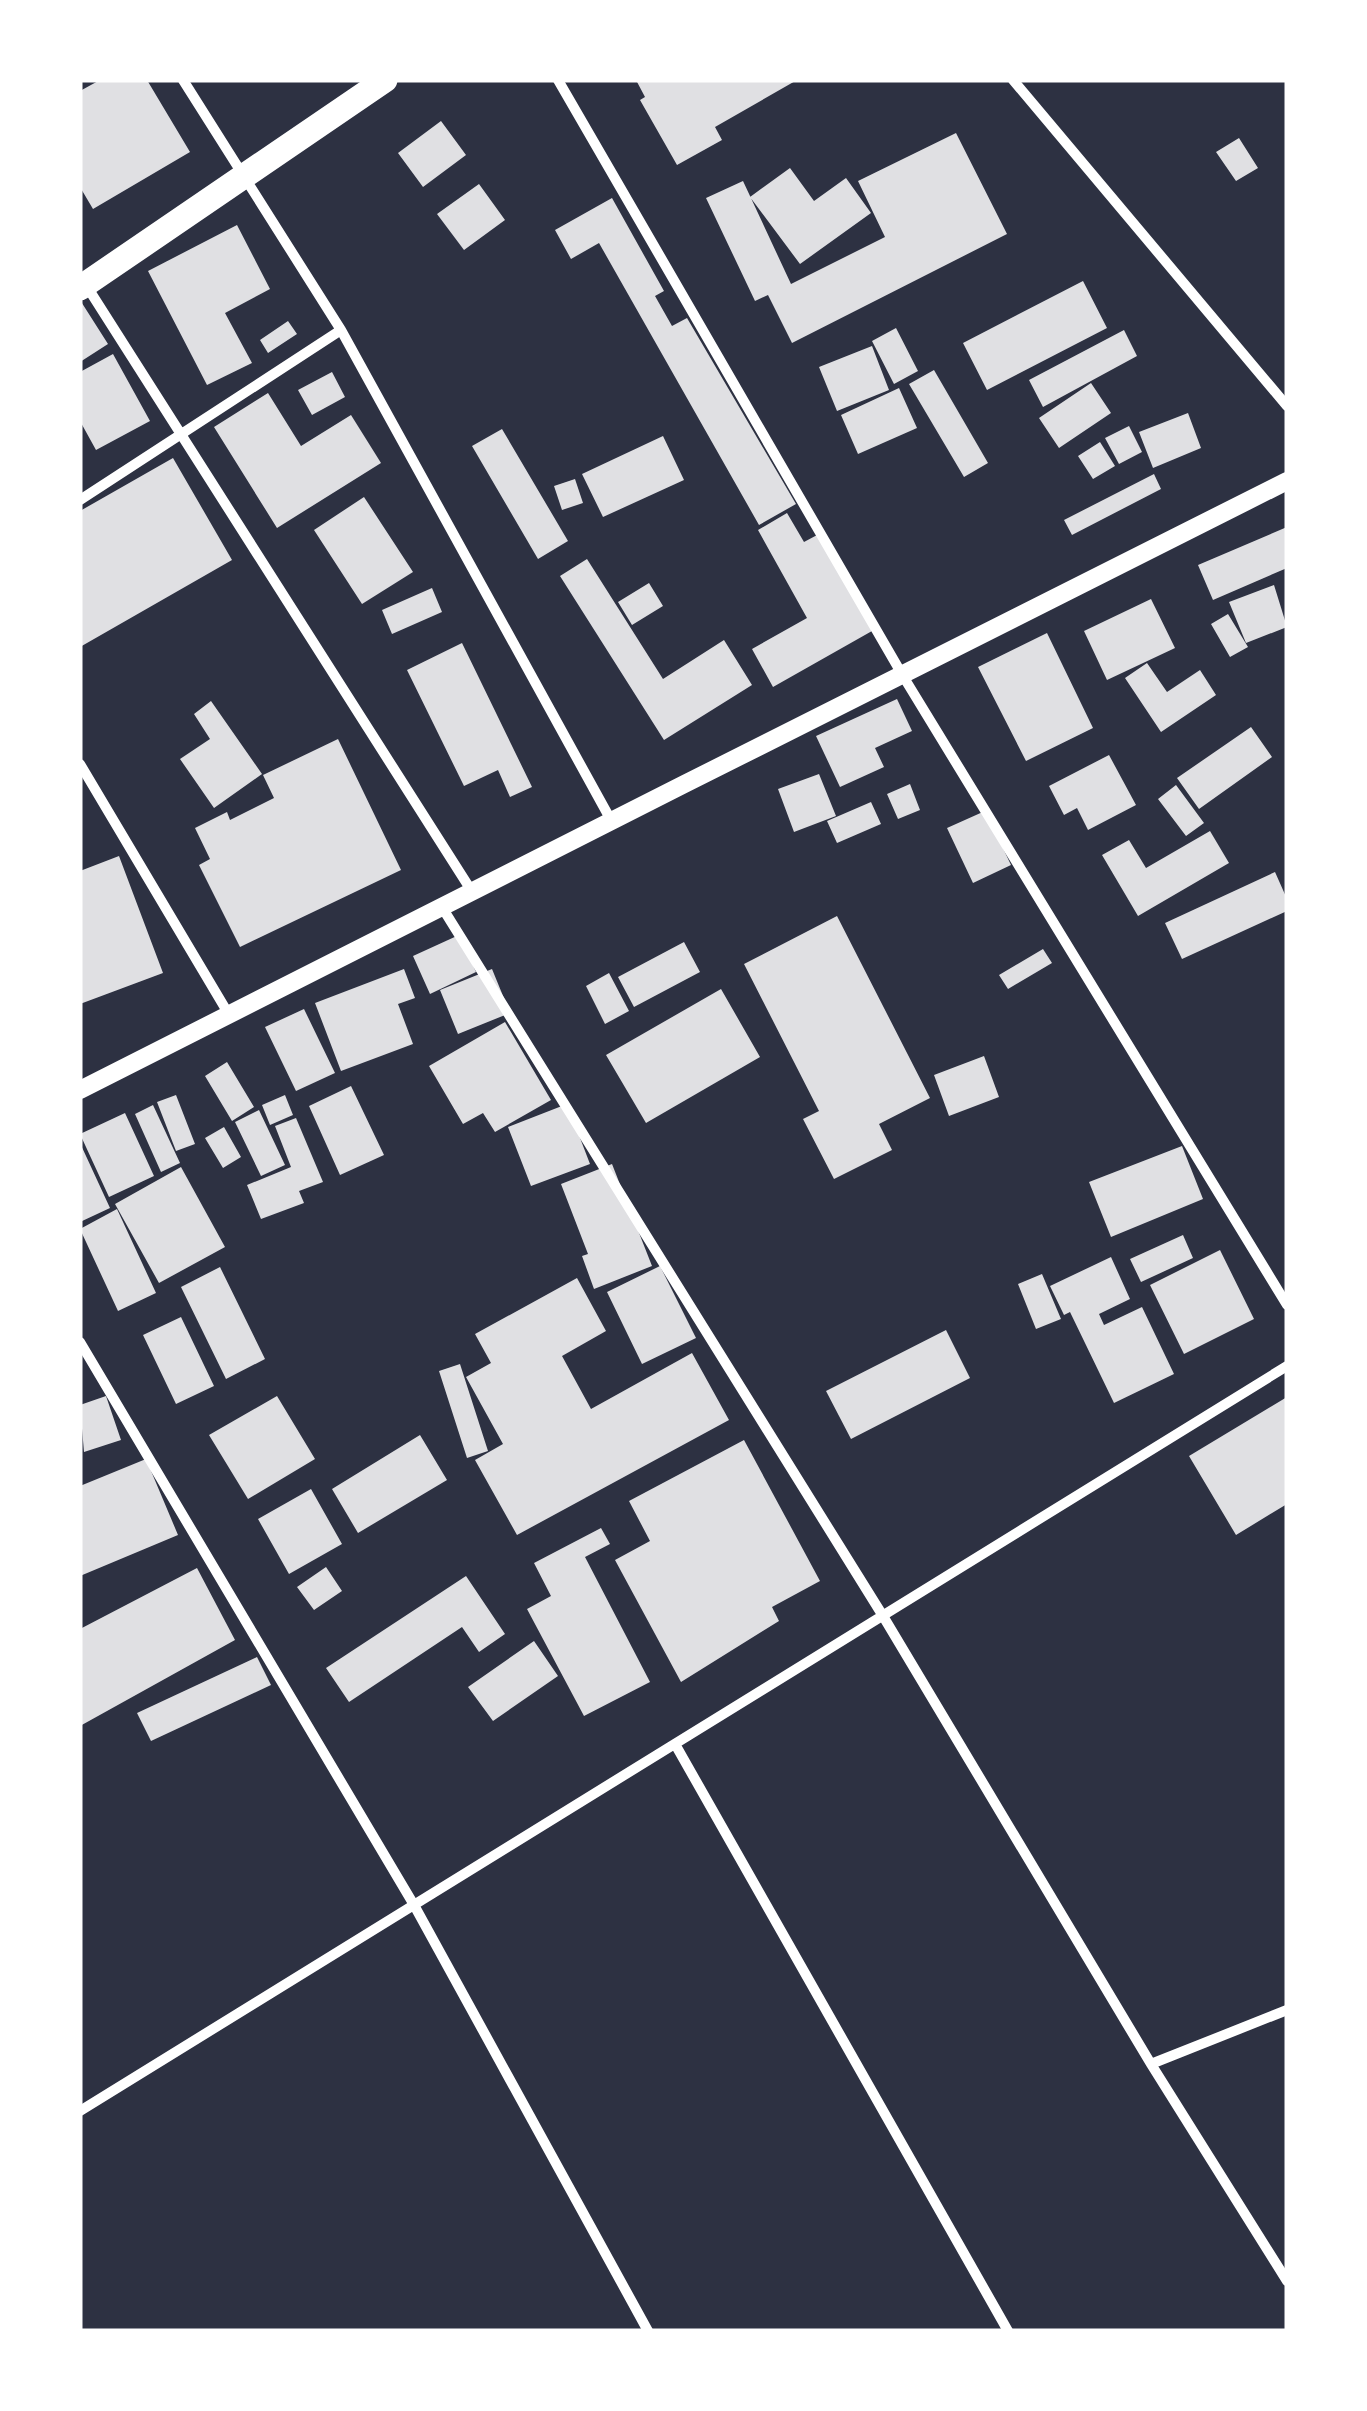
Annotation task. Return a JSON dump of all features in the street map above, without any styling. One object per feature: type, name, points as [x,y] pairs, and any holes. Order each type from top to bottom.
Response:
[{"type":"main road","points":[[83,286],[385,80]]},
{"type":"street","points":[[183,80],[341,330],[612,822]]},
{"type":"street","points":[[558,80],[903,676],[1287,1305]]},
{"type":"street","points":[[1013,80],[1287,406]]},
{"type":"street","points":[[83,286],[181,431],[471,890]]},
{"type":"street","points":[[80,500],[341,330]]},
{"type":"street","points":[[80,1090],[440,904],[612,822],[1287,482]]},
{"type":"street","points":[[80,764],[228,1014]]},
{"type":"street","points":[[440,904],[884,1616],[1150,2064],[1287,2281]]},
{"type":"street","points":[[80,1342],[414,1905],[648,2331]]},
{"type":"street","points":[[80,2111],[1287,1366]]},
{"type":"street","points":[[675,1744],[1008,2331]]},
{"type":"street","points":[[1150,2064],[1287,2010]]},
{"type":"building","points":[[100,80],[147,80],[190,152],[93,209],[80,187],[80,91]]},
{"type":"building","points":[[636,80],[797,80],[715,127],[722,140],[677,165],[640,100],[645,97]]},
{"type":"building","points":[[441,121],[466,155],[423,187],[398,153]]},
{"type":"building","points":[[956,133],[1007,234],[792,343],[768,295],[755,301],[706,198],[743,181],[791,284],[885,237],[858,181]]},
{"type":"building","points":[[1239,138],[1258,168],[1236,181],[1216,152]]},
{"type":"building","points":[[790,168],[814,201],[846,178],[871,213],[800,264],[750,197]]},
{"type":"building","points":[[479,184],[505,220],[464,250],[437,214]]},
{"type":"building","points":[[612,198],[664,291],[655,296],[672,326],[687,318],[796,504],[759,525],[599,243],[571,259],[555,230]]},
{"type":"building","points":[[237,225],[270,289],[225,313],[252,363],[207,385],[148,271]]},
{"type":"building","points":[[1083,281],[1107,328],[987,390],[963,343]]},
{"type":"building","points":[[80,300],[108,344],[80,362]]},
{"type":"building","points":[[288,321],[297,334],[268,353],[260,340]]},
{"type":"building","points":[[896,328],[918,371],[894,384],[872,341]]},
{"type":"building","points":[[1124,330],[1137,356],[1043,407],[1029,380]]},
{"type":"building","points":[[872,346],[889,390],[837,411],[819,367]]},
{"type":"building","points":[[113,354],[150,421],[96,450],[80,421],[80,372]]},
{"type":"building","points":[[934,370],[988,463],[964,477],[909,384]]},
{"type":"building","points":[[332,372],[345,397],[312,415],[298,390]]},
{"type":"building","points":[[1091,383],[1111,413],[1059,448],[1039,418]]},
{"type":"building","points":[[899,388],[917,428],[858,454],[841,415]]},
{"type":"building","points":[[268,393],[301,446],[351,415],[381,463],[277,528],[214,427]]},
{"type":"building","points":[[1188,413],[1201,448],[1153,468],[1139,432]]},
{"type":"building","points":[[1129,426],[1142,452],[1119,464],[1105,438]]},
{"type":"building","points":[[502,429],[568,541],[538,559],[472,446]]},
{"type":"building","points":[[663,436],[684,480],[603,517],[582,474]]},
{"type":"building","points":[[1100,442],[1115,466],[1093,479],[1078,456]]},
{"type":"building","points":[[173,458],[232,560],[80,647],[80,511]]},
{"type":"building","points":[[1154,474],[1161,489],[1072,535],[1064,520]]},
{"type":"building","points":[[575,479],[583,503],[562,510],[554,486]]},
{"type":"building","points":[[364,497],[413,572],[362,604],[314,530]]},
{"type":"building","points":[[787,513],[804,542],[819,534],[872,631],[773,687],[752,649],[807,618],[758,530]]},
{"type":"building","points":[[1287,527],[1287,568],[1213,600],[1198,565]]},
{"type":"building","points":[[587,559],[663,679],[724,640],[752,685],[664,740],[560,576]]},
{"type":"building","points":[[649,583],[663,606],[632,625],[618,602]]},
{"type":"building","points":[[1274,585],[1287,627],[1246,643],[1229,602]]},
{"type":"building","points":[[432,588],[442,612],[392,634],[382,610]]},
{"type":"building","points":[[1151,599],[1175,648],[1107,680],[1084,631]]},
{"type":"building","points":[[1228,614],[1248,647],[1230,657],[1211,624]]},
{"type":"building","points":[[1047,633],[1093,728],[1026,761],[978,667]]},
{"type":"building","points":[[462,643],[532,787],[510,797],[498,770],[464,786],[407,670]]},
{"type":"building","points":[[1147,663],[1167,692],[1200,670],[1216,695],[1161,732],[1125,678]]},
{"type":"building","points":[[897,699],[912,731],[875,748],[884,767],[840,787],[816,736]]},
{"type":"building","points":[[211,701],[262,774],[214,808],[180,759],[210,739],[194,714]]},
{"type":"building","points":[[1251,727],[1272,757],[1199,809],[1177,778]]},
{"type":"building","points":[[338,739],[401,870],[240,947],[199,865],[210,859],[195,828],[227,812],[230,820],[274,798],[263,775]]},
{"type":"building","points":[[1109,755],[1136,805],[1088,830],[1077,808],[1064,815],[1049,786]]},
{"type":"building","points":[[819,774],[836,816],[794,832],[778,789]]},
{"type":"building","points":[[910,784],[920,810],[898,819],[887,794]]},
{"type":"building","points":[[1176,785],[1204,823],[1186,836],[1158,799]]},
{"type":"building","points":[[871,802],[881,824],[837,843],[827,821]]},
{"type":"building","points":[[985,811],[1011,865],[973,883],[947,828]]},
{"type":"building","points":[[1210,831],[1229,863],[1138,916],[1102,855],[1129,840],[1146,868]]},
{"type":"building","points":[[119,856],[163,973],[80,1004],[80,871]]},
{"type":"building","points":[[1275,872],[1287,899],[1287,911],[1182,959],[1165,923]]},
{"type":"building","points":[[837,916],[930,1098],[879,1124],[892,1150],[834,1179],[803,1119],[819,1111],[744,964]]},
{"type":"building","points":[[459,935],[476,972],[430,994],[413,956]]},
{"type":"building","points":[[684,942],[700,972],[634,1007],[618,977]]},
{"type":"building","points":[[1043,949],[1052,963],[1008,989],[999,975]]},
{"type":"building","points":[[404,969],[415,998],[398,1004],[413,1044],[341,1071],[315,1003]]},
{"type":"building","points":[[492,969],[510,1013],[458,1034],[440,990]]},
{"type":"building","points":[[609,973],[629,1011],[605,1024],[586,986]]},
{"type":"building","points":[[721,989],[760,1057],[646,1123],[606,1055]]},
{"type":"building","points":[[304,1009],[335,1073],[296,1091],[265,1027]]},
{"type":"building","points":[[505,1022],[551,1100],[495,1132],[483,1113],[463,1124],[429,1066]]},
{"type":"building","points":[[984,1056],[999,1097],[949,1116],[934,1075]]},
{"type":"building","points":[[227,1062],[254,1107],[232,1121],[205,1076]]},
{"type":"building","points":[[351,1086],[384,1155],[340,1175],[309,1106]]},
{"type":"building","points":[[176,1095],[195,1144],[176,1151],[157,1102]]},
{"type":"building","points":[[285,1095],[293,1115],[270,1125],[262,1105]]},
{"type":"building","points":[[567,1104],[590,1164],[531,1186],[508,1127]]},
{"type":"building","points":[[153,1105],[180,1163],[161,1172],[135,1114]]},
{"type":"building","points":[[259,1110],[285,1165],[261,1176],[235,1122]]},
{"type":"building","points":[[125,1113],[154,1176],[109,1197],[80,1134]]},
{"type":"building","points":[[296,1118],[323,1182],[299,1191],[304,1203],[261,1219],[247,1185],[291,1167],[275,1126]]},
{"type":"building","points":[[224,1127],[241,1157],[223,1168],[205,1138]]},
{"type":"building","points":[[80,1143],[110,1208],[80,1222]]},
{"type":"building","points":[[1182,1146],[1203,1199],[1111,1237],[1089,1182]]},
{"type":"building","points":[[612,1164],[652,1266],[594,1289],[582,1256],[588,1254],[561,1184]]},
{"type":"building","points":[[181,1167],[225,1247],[159,1283],[115,1204]]},
{"type":"building","points":[[117,1209],[156,1293],[118,1311],[80,1229]]},
{"type":"building","points":[[1183,1235],[1193,1258],[1141,1282],[1130,1259]]},
{"type":"building","points":[[1220,1250],[1254,1319],[1184,1354],[1150,1285]]},
{"type":"building","points":[[1111,1257],[1130,1299],[1099,1314],[1104,1325],[1142,1307],[1174,1374],[1114,1403],[1070,1312],[1064,1315],[1050,1286]]},
{"type":"building","points":[[660,1266],[696,1338],[642,1364],[607,1292]]},
{"type":"building","points":[[220,1267],[265,1359],[226,1379],[181,1287]]},
{"type":"building","points":[[1042,1274],[1061,1319],[1036,1329],[1018,1284]]},
{"type":"building","points":[[577,1278],[606,1331],[562,1356],[591,1409],[692,1353],[729,1420],[517,1535],[475,1460],[503,1444],[466,1377],[491,1363],[475,1334]]},
{"type":"building","points":[[181,1317],[214,1386],[176,1404],[143,1335]]},
{"type":"building","points":[[946,1330],[970,1378],[851,1439],[826,1391]]},
{"type":"building","points":[[460,1364],[488,1451],[467,1458],[439,1371]]},
{"type":"building","points":[[106,1396],[121,1440],[84,1452],[80,1405]]},
{"type":"building","points":[[277,1396],[315,1459],[248,1499],[209,1435]]},
{"type":"building","points":[[1287,1397],[1287,1504],[1236,1535],[1189,1456]]},
{"type":"building","points":[[420,1435],[447,1480],[358,1533],[332,1489]]},
{"type":"building","points":[[744,1440],[820,1581],[772,1607],[779,1621],[681,1682],[615,1560],[650,1541],[629,1501]]},
{"type":"building","points":[[146,1459],[178,1535],[80,1576],[80,1486]]},
{"type":"building","points":[[311,1489],[342,1544],[289,1574],[258,1519]]},
{"type":"building","points":[[601,1528],[610,1544],[585,1557],[650,1682],[584,1716],[527,1609],[551,1596],[534,1563]]},
{"type":"building","points":[[326,1567],[342,1591],[314,1610],[297,1587]]},
{"type":"building","points":[[197,1568],[235,1640],[80,1726],[80,1629]]},
{"type":"building","points":[[466,1576],[505,1634],[479,1652],[462,1627],[349,1702],[326,1668]]},
{"type":"building","points":[[534,1641],[558,1676],[493,1721],[468,1687]]},
{"type":"building","points":[[257,1657],[271,1685],[151,1741],[137,1713]]}]
